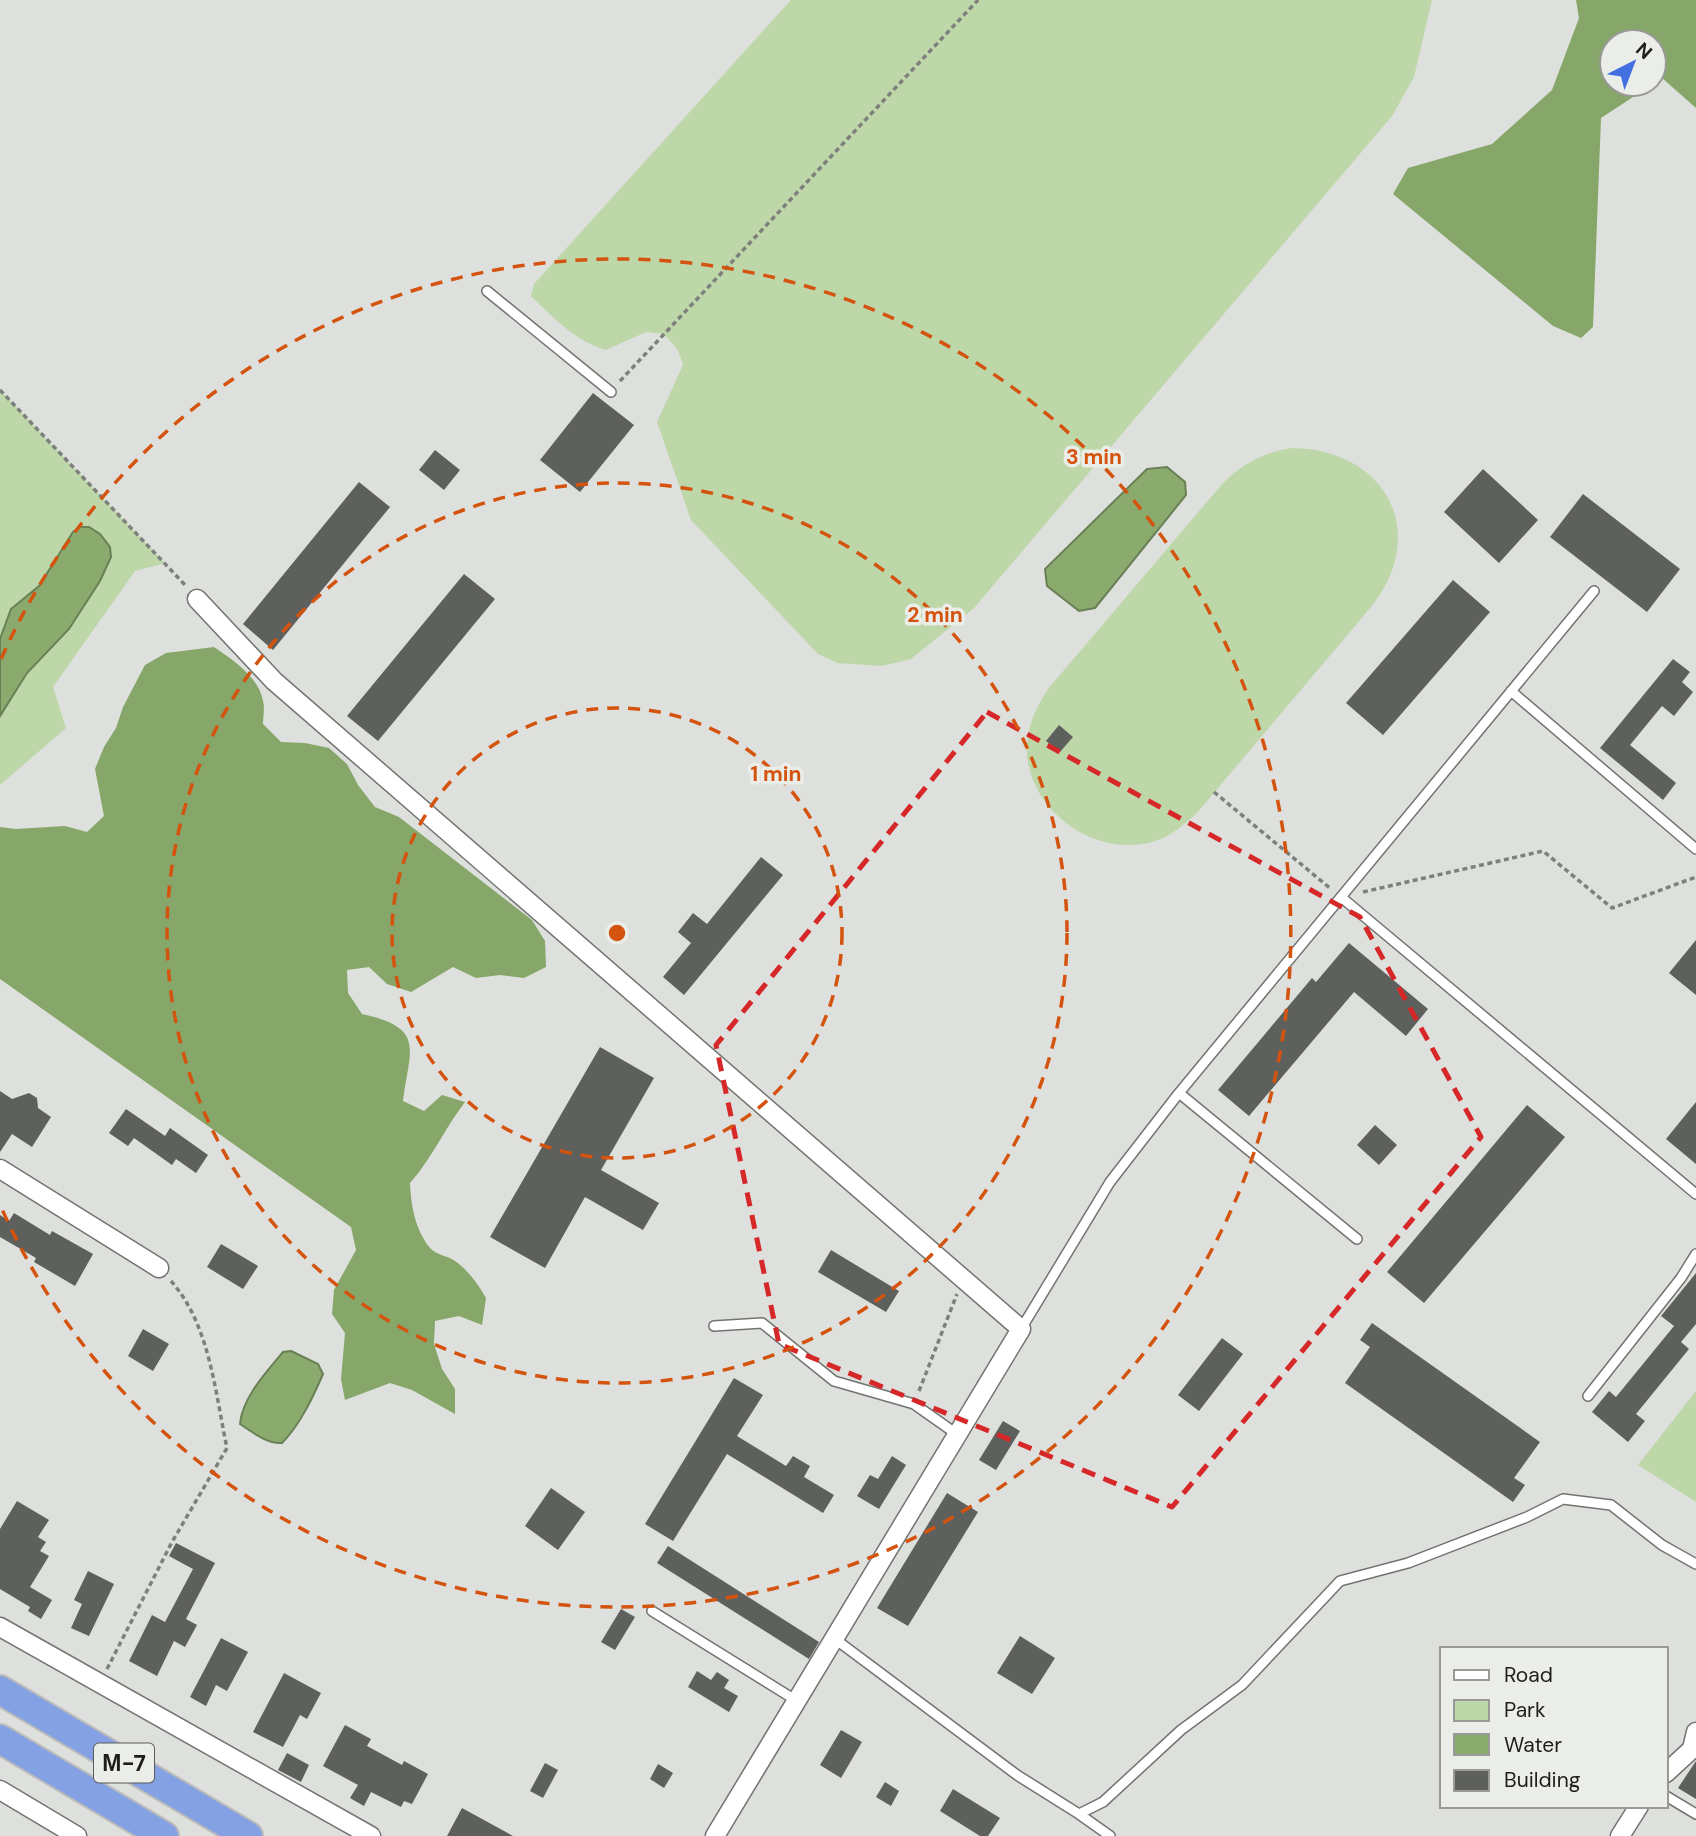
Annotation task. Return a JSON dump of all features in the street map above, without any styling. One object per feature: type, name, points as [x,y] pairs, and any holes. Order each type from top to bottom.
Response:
[{"type":"highway","name":"М-7","points":[[0,1690],[248,1836]]},
{"type":"highway","name":"М-7","points":[[0,1739],[164,1836]]},
{"type":"street","points":[[197,599],[274,681],[1020,1329],[715,1836]]},
{"type":"street","points":[[0,1169],[159,1268]]},
{"type":"street","points":[[0,1627],[371,1836]]},
{"type":"street","points":[[1668,1771],[1692,1749],[1696,1732]]},
{"type":"street","points":[[0,1790],[76,1836]]},
{"type":"street","points":[[1620,1836],[1638,1808]]},
{"type":"lane","points":[[487,290],[611,391]]},
{"type":"lane","points":[[1020,1329],[1110,1182],[1178,1093],[1594,591]]},
{"type":"lane","points":[[1511,691],[1696,849]]},
{"type":"lane","points":[[1341,897],[1696,1194]]},
{"type":"lane","points":[[1178,1093],[1357,1238]]},
{"type":"lane","points":[[1587,1396],[1681,1278],[1696,1254]]},
{"type":"lane","points":[[714,1326],[762,1322],[834,1381],[914,1404],[958,1435]]},
{"type":"lane","points":[[1079,1814],[1103,1802],[1181,1730],[1242,1685],[1340,1581],[1408,1563],[1527,1517],[1563,1499],[1611,1504],[1662,1545],[1696,1564]]},
{"type":"lane","points":[[652,1611],[797,1701]]},
{"type":"lane","points":[[835,1639],[1017,1775],[1110,1836]]},
{"type":"lane","points":[[1668,1797],[1696,1814]]},
{"type":"path","points":[[611,391],[978,0]]},
{"type":"path","points":[[0,390],[197,599]]},
{"type":"path","points":[[1214,792],[1341,897],[1543,851],[1612,908],[1696,877]]},
{"type":"path","points":[[110,1690],[104,1673],[172,1542],[227,1448],[198,1324],[184,1296],[159,1268]]},
{"type":"path","points":[[914,1404],[963,1279]]},
{"type":"highlighted area","points":[[987,712],[1360,917],[1481,1137],[1172,1507],[779,1344],[716,1045]]},
{"type":"green space","points":[[791,0],[1432,0],[1414,77],[1392,116],[974,608],[911,659],[882,666],[837,663],[818,654],[691,520],[657,422],[683,365],[678,350],[664,334],[646,332],[606,350],[575,335],[531,296],[534,284]]},
{"type":"green space","points":[[0,390],[165,563],[135,571],[53,687],[66,728],[0,785],[0,716],[27,673],[69,629],[100,581],[100,534],[88,527],[80,527],[73,532],[39,586],[11,609],[0,639]]},
{"type":"green space","points":[[1292,448],[1325,452],[1352,463],[1374,479],[1389,500],[1397,524],[1397,551],[1389,579],[1371,607],[1196,814],[1180,828],[1166,837],[1138,845],[1114,844],[1091,837],[1070,825],[1052,809],[1038,790],[1029,767],[1027,743],[1037,708],[1048,689],[1223,483],[1254,460]]},
{"type":"green space","points":[[1696,1391],[1696,1502],[1638,1465]]},
{"type":"shaded area","points":[[1576,0],[1696,0],[1696,108],[1668,83],[1668,28],[1598,28],[1598,98],[1632,98],[1601,118],[1593,327],[1581,338],[1553,326],[1393,194],[1408,168],[1492,144],[1552,90],[1579,18]]},
{"type":"shaded area","points":[[214,647],[244,670],[256,684],[264,704],[263,724],[281,742],[329,748],[347,764],[358,785],[375,807],[399,817],[532,920],[545,941],[546,967],[524,978],[500,975],[476,978],[453,967],[411,992],[387,984],[369,967],[347,970],[348,993],[362,1014],[397,1026],[405,1034],[410,1055],[403,1101],[424,1111],[442,1095],[465,1102],[410,1183],[415,1218],[426,1242],[433,1251],[452,1259],[465,1269],[486,1298],[482,1325],[459,1316],[435,1321],[434,1344],[442,1369],[455,1389],[455,1414],[412,1390],[390,1383],[345,1400],[341,1379],[345,1333],[332,1314],[334,1290],[356,1250],[351,1227],[0,979],[0,827],[16,829],[65,826],[87,832],[104,816],[95,769],[145,665],[166,653]]},
{"type":"water","points":[[1167,467],[1185,482],[1186,495],[1095,608],[1079,611],[1047,586],[1045,569],[1147,469]]},
{"type":"water","points":[[80,527],[89,527],[100,534],[110,547],[111,557],[100,581],[69,629],[27,673],[0,716],[0,639],[11,609],[39,586],[73,532]]},
{"type":"water","points":[[291,1351],[318,1364],[323,1374],[295,1428],[282,1443],[276,1443],[260,1437],[240,1424],[245,1404],[256,1385],[283,1352]]},
{"type":"building","points":[[593,393],[634,425],[580,492],[540,460]]},
{"type":"building","points":[[435,450],[460,470],[444,490],[419,470]]},
{"type":"building","points":[[1483,469],[1538,520],[1499,563],[1444,512]]},
{"type":"building","points":[[359,482],[390,507],[273,650],[243,624]]},
{"type":"building","points":[[1583,494],[1680,569],[1647,612],[1550,537]]},
{"type":"building","points":[[464,574],[495,599],[378,741],[347,716]]},
{"type":"building","points":[[1453,580],[1490,612],[1383,735],[1346,703]]},
{"type":"building","points":[[1673,659],[1690,672],[1682,682],[1693,692],[1674,716],[1662,706],[1630,745],[1676,783],[1663,800],[1600,748]]},
{"type":"building","points":[[1059,725],[1073,737],[1060,752],[1046,741]]},
{"type":"building","points":[[761,857],[783,875],[684,995],[663,977],[691,943],[678,932],[693,913],[707,924]]},
{"type":"building","points":[[1696,940],[1696,995],[1669,973]]},
{"type":"building","points":[[1349,943],[1428,1009],[1406,1036],[1354,992],[1249,1116],[1218,1090],[1312,978],[1316,982]]},
{"type":"building","points":[[600,1047],[654,1078],[601,1170],[659,1203],[643,1230],[585,1197],[545,1268],[490,1237]]},
{"type":"building","points":[[0,1091],[12,1099],[29,1093],[37,1098],[38,1108],[51,1117],[32,1147],[12,1134],[0,1152]]},
{"type":"building","points":[[1696,1102],[1696,1164],[1666,1139]]},
{"type":"building","points":[[1527,1105],[1565,1137],[1424,1303],[1387,1272]]},
{"type":"building","points":[[126,1109],[165,1136],[170,1128],[208,1155],[196,1173],[176,1159],[172,1165],[134,1138],[128,1146],[109,1133]]},
{"type":"building","points":[[1375,1125],[1397,1145],[1379,1165],[1357,1145]]},
{"type":"building","points":[[14,1213],[50,1235],[52,1231],[93,1254],[75,1286],[34,1262],[36,1258],[0,1237],[0,1215],[9,1221]]},
{"type":"building","points":[[221,1244],[258,1266],[243,1289],[207,1267]]},
{"type":"building","points":[[831,1250],[899,1291],[886,1312],[818,1272]]},
{"type":"building","points":[[1696,1273],[1696,1324],[1681,1342],[1689,1349],[1636,1414],[1645,1421],[1628,1442],[1592,1412],[1609,1391],[1616,1397],[1674,1326],[1661,1316]]},
{"type":"building","points":[[1372,1323],[1540,1442],[1514,1478],[1525,1485],[1513,1502],[1345,1383],[1370,1347],[1360,1340]]},
{"type":"building","points":[[143,1329],[169,1344],[153,1371],[128,1356]]},
{"type":"building","points":[[1222,1338],[1243,1354],[1199,1411],[1178,1395]]},
{"type":"building","points":[[734,1378],[763,1395],[737,1436],[786,1466],[793,1456],[810,1466],[804,1477],[834,1495],[823,1513],[727,1454],[673,1541],[645,1524]]},
{"type":"building","points":[[1003,1421],[1020,1431],[996,1470],[979,1460]]},
{"type":"building","points":[[892,1456],[906,1465],[879,1509],[857,1496],[870,1475],[878,1479]]},
{"type":"building","points":[[551,1488],[585,1512],[558,1550],[525,1526]]},
{"type":"building","points":[[947,1493],[978,1512],[908,1626],[877,1608]]},
{"type":"building","points":[[17,1501],[49,1520],[38,1537],[46,1542],[40,1551],[49,1556],[30,1587],[52,1600],[41,1619],[28,1611],[30,1607],[0,1589],[0,1529]]},
{"type":"building","points":[[176,1543],[215,1563],[186,1619],[197,1625],[185,1647],[174,1641],[157,1676],[129,1661],[152,1615],[165,1622],[193,1569],[169,1556]]},
{"type":"building","points":[[668,1546],[819,1642],[809,1659],[657,1563]]},
{"type":"building","points":[[88,1571],[114,1584],[89,1636],[71,1628],[82,1604],[74,1600]]},
{"type":"building","points":[[621,1609],[635,1617],[615,1650],[601,1642]]},
{"type":"building","points":[[1020,1636],[1055,1658],[1032,1694],[997,1673]]},
{"type":"building","points":[[221,1638],[248,1652],[227,1691],[216,1685],[206,1706],[190,1697]]},
{"type":"building","points":[[697,1671],[711,1680],[717,1672],[729,1680],[724,1688],[738,1696],[729,1712],[688,1687]]},
{"type":"building","points":[[284,1673],[321,1693],[307,1719],[300,1715],[283,1747],[253,1732]]},
{"type":"building","points":[[345,1725],[371,1739],[367,1746],[402,1765],[404,1761],[428,1774],[412,1804],[404,1801],[401,1807],[371,1792],[364,1806],[350,1798],[358,1785],[323,1766]]},
{"type":"building","points":[[841,1730],[862,1742],[841,1778],[820,1765]]},
{"type":"building","points":[[287,1753],[309,1765],[301,1782],[278,1770]]},
{"type":"building","points":[[1696,1761],[1696,1799],[1678,1788]]},
{"type":"building","points":[[545,1763],[558,1770],[543,1798],[530,1791]]},
{"type":"building","points":[[658,1764],[673,1773],[664,1788],[650,1779]]},
{"type":"building","points":[[885,1782],[899,1791],[891,1806],[876,1797]]},
{"type":"building","points":[[953,1789],[1000,1818],[988,1836],[980,1836],[940,1811]]},
{"type":"building","points":[[462,1808],[513,1836],[447,1836]]}]
